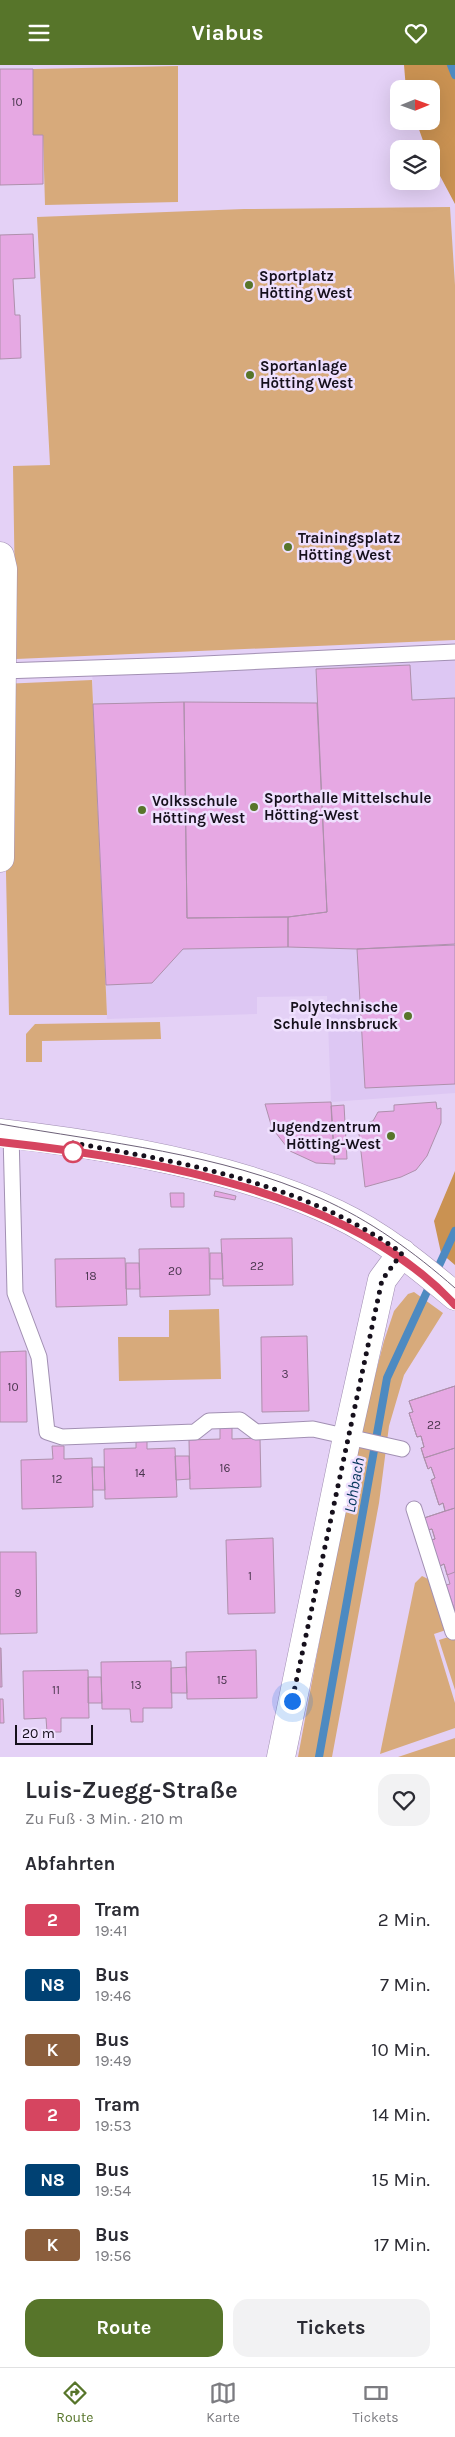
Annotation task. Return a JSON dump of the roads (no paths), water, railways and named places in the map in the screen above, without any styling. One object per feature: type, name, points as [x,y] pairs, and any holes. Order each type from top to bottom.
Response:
[{"type":"street","points":[[0,857],[1,565]]},
{"type":"street","points":[[6,1134],[128,1153],[231,1176],[273,1188],[338,1215],[402,1253],[455,1296]]},
{"type":"street","points":[[281,1757],[356,1440],[382,1280],[402,1253]]},
{"type":"lane","points":[[2,671],[193,665],[455,652]]},
{"type":"lane","points":[[6,1134],[15,1293],[39,1357],[47,1432],[62,1437],[195,1432],[209,1421],[240,1420],[256,1431],[313,1429],[402,1449]]},
{"type":"lane","points":[[414,1509],[452,1631]]},
{"type":"waterway","name":"Lohbach","points":[[451,65],[455,75]]},
{"type":"waterway","name":"Lohbach","points":[[319,1757],[387,1378],[455,1231]]},
{"type":"tram line","points":[[0,1124],[163,1151],[243,1170],[282,1183],[320,1198],[356,1216],[391,1238],[455,1288]]},
{"type":"tram line","points":[[0,1142],[119,1158],[181,1171],[243,1187],[303,1207],[360,1233],[411,1266],[455,1305]]},
{"type":"tram line","name":"2","points":[[0,1142],[128,1161],[198,1175],[258,1191],[293,1203],[335,1221],[378,1245],[424,1277],[455,1305]]},
{"type":"place","name":"Sportplatz Hötting West","points":[[249,285]]},
{"type":"place","name":"Sportanlage Hötting West","points":[[250,375]]},
{"type":"place","name":"Trainingsplatz Hötting West","points":[[288,547]]},
{"type":"place","name":"Sporthalle Mittelschule Hötting-West","points":[[254,807]]},
{"type":"place","name":"Volksschule Hötting West","points":[[142,810]]},
{"type":"place","name":"Polytechnische Schule Innsbruck","points":[[408,1016]]},
{"type":"place","name":"Jugendzentrum Hötting-West","points":[[391,1136]]}]
